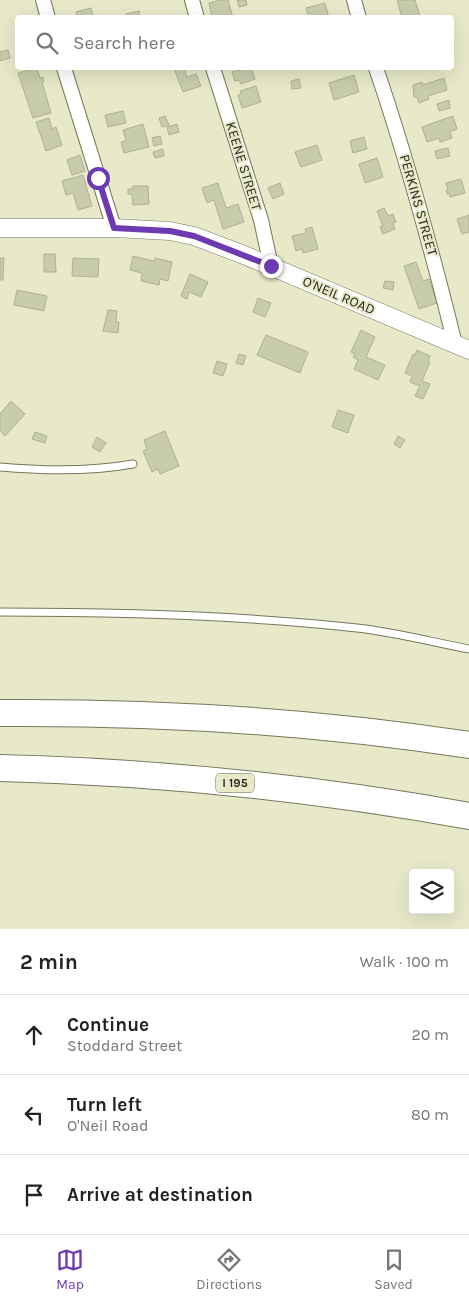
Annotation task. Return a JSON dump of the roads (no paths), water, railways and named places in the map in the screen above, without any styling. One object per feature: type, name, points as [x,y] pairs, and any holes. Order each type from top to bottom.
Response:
[{"type":"highway","points":[[0,713],[90,713],[235,719],[390,734],[469,745]]},
{"type":"highway","name":"I 195","points":[[0,768],[132,773],[225,782],[337,795],[469,816]]},
{"type":"street","points":[[43,0],[47,15]]},
{"type":"street","points":[[192,0],[196,15]]},
{"type":"street","points":[[354,0],[358,15]]},
{"type":"street","points":[[65,70],[114,228]]},
{"type":"street","name":"KEENE STREET","points":[[214,70],[261,220],[271,266]]},
{"type":"street","name":"PERKINS STREET","points":[[377,70],[401,142],[435,263],[462,347]]},
{"type":"street","name":"O'NEIL ROAD","points":[[0,228],[114,228],[170,231],[194,236],[271,266],[462,347]]},
{"type":"lane","points":[[0,467],[41,470],[102,469],[132,464]]},
{"type":"lane","points":[[0,612],[91,613],[291,622],[359,628],[469,649]]}]
